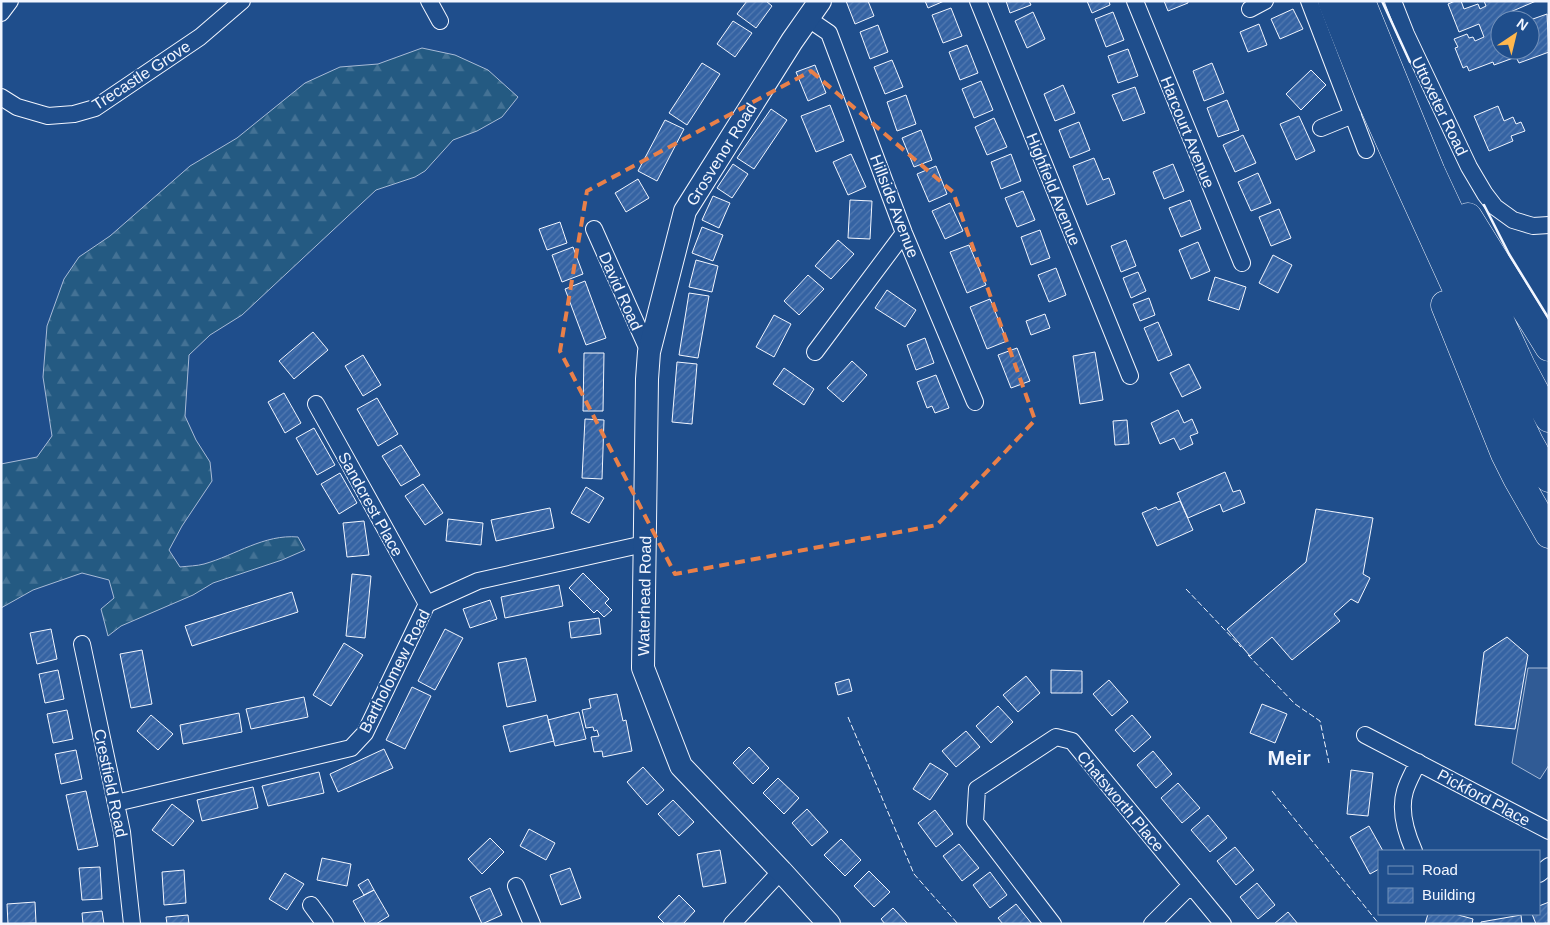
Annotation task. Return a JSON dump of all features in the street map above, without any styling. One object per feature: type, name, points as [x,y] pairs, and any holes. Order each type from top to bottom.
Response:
[{"type":"highway","points":[[1332,1],[1371,99],[1409,184],[1475,329],[1529,442],[1549,478]]},
{"type":"highway","points":[[1361,1],[1431,172],[1521,366],[1549,418]]},
{"type":"highway","points":[[1417,136],[1549,347]]},
{"type":"highway","points":[[1409,184],[1445,305],[1480,393],[1513,470],[1549,534]]},
{"type":"street","points":[[1,13],[10,1]]},
{"type":"street","name":"Trecastle Grove","points":[[1,97],[17,107],[48,116],[74,114],[95,108],[200,37],[242,1]]},
{"type":"street","points":[[429,1],[440,21]]},
{"type":"street","name":"Highfield Avenue","points":[[978,1],[1130,376]]},
{"type":"street","name":"Harcourt Avenue","points":[[1135,1],[1242,263]]},
{"type":"street","points":[[1250,9],[1266,1]]},
{"type":"street","points":[[1309,1],[1366,150]]},
{"type":"street","name":"Uttoxeter Road","points":[[1393,1],[1406,34],[1469,167],[1495,206],[1513,220],[1534,226],[1549,224]]},
{"type":"street","name":"Hillside Avenue","points":[[814,10],[829,33],[904,232],[975,402]]},
{"type":"street","name":"Grosvenor Road","points":[[649,352],[686,211],[814,10]]},
{"type":"street","points":[[1321,128],[1353,115]]},
{"type":"street","name":"David Road","points":[[594,229],[649,352]]},
{"type":"street","points":[[815,352],[904,232]]},
{"type":"street","name":"Waterhead Road","points":[[649,352],[643,668],[681,766],[829,924]]},
{"type":"street","name":"Sandcrest Place","points":[[316,404],[427,604]]},
{"type":"street","name":"Bartholomew Road","points":[[116,803],[351,748],[365,733],[427,604],[478,581],[644,544]]},
{"type":"street","name":"Crestfield Road","points":[[82,644],[122,832],[132,924]]},
{"type":"street","name":"Pickford Place","points":[[1365,735],[1549,831]]},
{"type":"street","name":"Chatsworth Place","points":[[1053,924],[975,822],[977,789],[1056,737],[1072,741],[1223,924]]},
{"type":"street","name":"Pickford Place","points":[[1414,850],[1407,836],[1403,813],[1405,790],[1418,762]]},
{"type":"street","points":[[732,924],[781,871]]},
{"type":"street","points":[[1152,924],[1191,885]]},
{"type":"street","points":[[516,886],[532,924]]},
{"type":"street","points":[[311,905],[325,924]]},
{"type":"highlighted area","points":[[811,71],[953,192],[1035,420],[937,525],[675,574],[560,351],[587,191]]},
{"type":"green space","points":[[422,48],[455,55],[488,70],[518,97],[502,117],[477,131],[453,140],[425,171],[415,177],[376,190],[242,315],[210,335],[189,355],[185,416],[196,440],[210,462],[212,481],[182,526],[169,550],[180,567],[204,564],[262,542],[286,537],[298,537],[305,550],[282,560],[213,583],[193,595],[121,626],[108,636],[101,609],[114,598],[109,580],[82,573],[33,590],[1,608],[1,464],[37,457],[52,436],[43,377],[47,326],[64,279],[79,257],[110,236],[190,166],[237,138],[305,83],[340,67],[378,64]]},
{"type":"shaded area","points":[[1528,668],[1549,668],[1549,765],[1540,779],[1512,763]]},
{"type":"building","points":[[747,1],[766,1],[772,6],[756,28],[737,14]]},
{"type":"building","points":[[846,1],[868,1],[874,16],[855,24]]},
{"type":"building","points":[[925,1],[944,1],[928,8]]},
{"type":"building","points":[[1006,1],[1029,1],[1031,5],[1010,13]]},
{"type":"building","points":[[1087,1],[1109,1],[1110,5],[1092,13]]},
{"type":"building","points":[[1164,1],[1188,1],[1188,3],[1168,11]]},
{"type":"building","points":[[1461,1],[1464,9],[1478,4],[1480,9],[1486,6],[1484,1],[1536,1],[1515,10],[1490,10],[1490,60],[1508,60],[1494,65],[1493,62],[1469,71],[1467,66],[1463,68],[1455,48],[1458,47],[1454,39],[1467,34],[1469,38],[1473,37],[1475,41],[1484,37],[1479,24],[1459,32],[1448,4]]},
{"type":"building","points":[[951,8],[962,36],[943,43],[932,15]]},
{"type":"building","points":[[1293,9],[1303,29],[1280,39],[1271,19]]},
{"type":"building","points":[[1033,12],[1045,39],[1027,48],[1015,21]]},
{"type":"building","points":[[1113,12],[1124,40],[1106,47],[1095,19]]},
{"type":"building","points":[[1547,14],[1549,52],[1540,55],[1540,16]]},
{"type":"building","points":[[733,21],[752,33],[735,57],[717,44]]},
{"type":"building","points":[[1259,24],[1267,45],[1248,52],[1240,32]]},
{"type":"building","points":[[878,25],[888,52],[870,59],[860,32]]},
{"type":"building","points":[[967,45],[978,73],[960,80],[949,52]]},
{"type":"building","points":[[1128,49],[1138,76],[1118,83],[1108,56]]},
{"type":"building","points":[[892,60],[903,87],[885,94],[874,67]]},
{"type":"building","points":[[702,63],[720,74],[687,125],[669,113]]},
{"type":"building","points":[[1212,63],[1224,93],[1204,101],[1193,71]]},
{"type":"building","points":[[815,65],[826,93],[808,101],[796,72]]},
{"type":"building","points":[[1311,70],[1326,85],[1301,110],[1286,94]]},
{"type":"building","points":[[981,81],[993,110],[974,118],[962,89]]},
{"type":"building","points":[[1063,85],[1075,113],[1055,121],[1044,94]]},
{"type":"building","points":[[1135,87],[1145,113],[1123,121],[1112,95]]},
{"type":"building","points":[[906,95],[916,124],[897,131],[887,102]]},
{"type":"building","points":[[1227,100],[1239,130],[1218,137],[1207,108]]},
{"type":"building","points":[[830,105],[844,141],[816,152],[801,116]]},
{"type":"building","points":[[1498,106],[1504,121],[1513,117],[1516,124],[1521,122],[1525,131],[1511,136],[1513,141],[1489,151],[1474,116]]},
{"type":"building","points":[[771,109],[787,120],[754,169],[737,158]]},
{"type":"building","points":[[1299,116],[1315,151],[1296,160],[1280,124]]},
{"type":"building","points":[[994,118],[1007,147],[987,155],[975,127]]},
{"type":"building","points":[[665,120],[684,129],[657,181],[638,171]]},
{"type":"building","points":[[1079,122],[1090,150],[1070,158],[1059,130]]},
{"type":"building","points":[[921,130],[932,160],[914,167],[902,138]]},
{"type":"building","points":[[1243,135],[1256,163],[1235,172],[1223,145]]},
{"type":"building","points":[[851,154],[866,187],[848,195],[833,162]]},
{"type":"building","points":[[1011,154],[1021,181],[1001,189],[991,162]]},
{"type":"building","points":[[1094,158],[1103,180],[1109,178],[1115,194],[1087,205],[1073,166]]},
{"type":"building","points":[[733,164],[748,174],[732,198],[717,188]]},
{"type":"building","points":[[1173,164],[1184,191],[1164,199],[1153,172]]},
{"type":"building","points":[[936,166],[947,194],[929,202],[917,174]]},
{"type":"building","points":[[1258,173],[1271,203],[1251,211],[1238,182]]},
{"type":"building","points":[[638,179],[649,198],[626,212],[615,193]]},
{"type":"building","points":[[1023,191],[1035,220],[1017,227],[1005,198]]},
{"type":"building","points":[[713,196],[730,203],[719,228],[702,220]]},
{"type":"building","points":[[850,200],[872,201],[870,239],[848,238]]},
{"type":"building","points":[[1190,200],[1201,229],[1181,237],[1169,208]]},
{"type":"building","points":[[950,203],[963,231],[945,239],[932,211]]},
{"type":"building","points":[[1279,209],[1291,238],[1271,246],[1259,217]]},
{"type":"building","points":[[560,222],[567,243],[547,250],[539,229]]},
{"type":"building","points":[[702,227],[723,235],[713,261],[692,253]]},
{"type":"building","points":[[1040,230],[1050,258],[1031,265],[1021,237]]},
{"type":"building","points":[[838,240],[854,254],[831,279],[815,266]]},
{"type":"building","points":[[1126,240],[1136,266],[1121,272],[1111,246]]},
{"type":"building","points":[[1198,242],[1210,271],[1191,279],[1179,250]]},
{"type":"building","points":[[969,245],[986,285],[967,293],[950,252]]},
{"type":"building","points":[[573,247],[583,274],[562,282],[552,255]]},
{"type":"building","points":[[1273,255],[1292,265],[1278,293],[1259,283]]},
{"type":"building","points":[[696,260],[718,266],[712,292],[689,287]]},
{"type":"building","points":[[1056,268],[1066,295],[1049,302],[1038,275]]},
{"type":"building","points":[[1138,272],[1146,291],[1131,298],[1123,278]]},
{"type":"building","points":[[808,275],[824,289],[799,315],[784,301]]},
{"type":"building","points":[[1215,277],[1246,287],[1239,310],[1208,300]]},
{"type":"building","points":[[585,281],[606,338],[586,345],[565,289]]},
{"type":"building","points":[[887,290],[916,310],[905,327],[875,308]]},
{"type":"building","points":[[689,293],[709,296],[698,358],[679,355]]},
{"type":"building","points":[[1149,298],[1155,315],[1140,321],[1133,304]]},
{"type":"building","points":[[990,299],[1007,341],[987,349],[970,307]]},
{"type":"building","points":[[1045,314],[1050,328],[1031,335],[1026,321]]},
{"type":"building","points":[[774,315],[791,324],[774,357],[756,347]]},
{"type":"building","points":[[1158,322],[1172,355],[1158,361],[1144,328]]},
{"type":"building","points":[[313,332],[328,350],[294,379],[279,361]]},
{"type":"building","points":[[925,338],[934,363],[916,370],[907,345]]},
{"type":"building","points":[[1017,348],[1030,381],[1011,388],[998,355]]},
{"type":"building","points":[[1095,352],[1103,400],[1080,404],[1073,356]]},
{"type":"building","points":[[584,353],[604,353],[603,411],[583,411]]},
{"type":"building","points":[[363,355],[381,385],[363,396],[345,366]]},
{"type":"building","points":[[852,361],[867,375],[843,402],[827,388]]},
{"type":"building","points":[[677,362],[697,364],[692,424],[672,422]]},
{"type":"building","points":[[1189,364],[1201,388],[1182,397],[1170,373]]},
{"type":"building","points":[[784,368],[814,389],[804,405],[773,384]]},
{"type":"building","points":[[936,375],[949,408],[935,413],[932,406],[927,408],[917,382]]},
{"type":"building","points":[[284,393],[301,423],[285,433],[268,402]]},
{"type":"building","points":[[377,398],[398,434],[378,446],[357,409]]},
{"type":"building","points":[[1178,410],[1184,423],[1192,419],[1198,433],[1190,436],[1193,444],[1180,450],[1174,438],[1160,444],[1151,423]]},
{"type":"building","points":[[585,419],[604,420],[602,479],[582,478]]},
{"type":"building","points":[[1127,420],[1129,444],[1115,445],[1113,421]]},
{"type":"building","points":[[314,428],[335,465],[317,475],[296,438]]},
{"type":"building","points":[[401,445],[420,475],[401,486],[382,456]]},
{"type":"building","points":[[1225,472],[1233,492],[1240,490],[1245,503],[1223,512],[1220,504],[1188,518],[1177,493]]},
{"type":"building","points":[[340,473],[357,503],[339,514],[321,484]]},
{"type":"building","points":[[423,484],[443,513],[425,525],[405,496]]},
{"type":"building","points":[[586,487],[604,498],[589,523],[571,513]]},
{"type":"building","points":[[1180,501],[1193,530],[1157,546],[1142,513],[1156,507],[1158,510]]},
{"type":"building","points":[[550,508],[554,528],[496,541],[491,520]]},
{"type":"building","points":[[1316,509],[1373,518],[1363,574],[1370,578],[1358,603],[1351,599],[1334,614],[1340,621],[1292,660],[1272,637],[1250,656],[1227,629],[1306,562]]},
{"type":"building","points":[[448,519],[483,523],[481,545],[446,541]]},
{"type":"building","points":[[364,521],[369,555],[347,557],[343,523]]},
{"type":"building","points":[[583,573],[609,599],[605,603],[612,610],[604,617],[597,610],[594,613],[569,588]]},
{"type":"building","points":[[352,574],[371,576],[365,638],[346,636]]},
{"type":"building","points":[[559,585],[563,606],[505,618],[501,597]]},
{"type":"building","points":[[292,592],[298,612],[192,646],[185,626]]},
{"type":"building","points":[[490,600],[497,619],[470,628],[463,609]]},
{"type":"building","points":[[599,618],[601,634],[571,638],[569,622]]},
{"type":"building","points":[[51,629],[57,659],[37,664],[30,633]]},
{"type":"building","points":[[445,629],[463,638],[435,690],[418,681]]},
{"type":"building","points":[[1507,637],[1528,655],[1515,729],[1475,725],[1484,652]]},
{"type":"building","points":[[344,643],[363,655],[331,706],[313,695]]},
{"type":"building","points":[[142,650],[152,704],[131,708],[120,654]]},
{"type":"building","points":[[526,658],[536,701],[507,707],[498,663]]},
{"type":"building","points":[[58,670],[64,699],[45,703],[39,674]]},
{"type":"building","points":[[1051,670],[1082,671],[1082,693],[1051,693]]},
{"type":"building","points":[[1026,676],[1040,693],[1018,712],[1003,695]]},
{"type":"building","points":[[849,679],[852,691],[838,695],[835,683]]},
{"type":"building","points":[[1109,680],[1128,702],[1112,716],[1093,694]]},
{"type":"building","points":[[412,687],[431,696],[405,749],[386,740]]},
{"type":"building","points":[[617,694],[623,721],[626,720],[632,751],[603,757],[602,751],[594,752],[591,737],[599,736],[597,730],[594,731],[593,727],[586,728],[582,710],[591,708],[589,699]]},
{"type":"building","points":[[304,697],[308,717],[251,729],[246,709]]},
{"type":"building","points":[[1262,704],[1287,714],[1275,743],[1250,733]]},
{"type":"building","points":[[998,706],[1013,722],[991,743],[976,726]]},
{"type":"building","points":[[67,710],[73,739],[53,743],[47,714]]},
{"type":"building","points":[[579,712],[586,739],[555,746],[548,720]]},
{"type":"building","points":[[239,713],[242,732],[183,744],[180,725]]},
{"type":"building","points":[[151,715],[173,734],[158,750],[137,731]]},
{"type":"building","points":[[547,715],[554,741],[510,752],[503,726]]},
{"type":"building","points":[[1132,715],[1151,737],[1134,752],[1115,730]]},
{"type":"building","points":[[966,731],[980,747],[956,767],[942,751]]},
{"type":"building","points":[[749,747],[769,768],[753,784],[733,763]]},
{"type":"building","points":[[384,749],[393,768],[338,792],[330,774]]},
{"type":"building","points":[[76,750],[82,779],[61,784],[55,754]]},
{"type":"building","points":[[1153,751],[1172,774],[1156,788],[1137,765]]},
{"type":"building","points":[[930,763],[948,774],[930,800],[913,789]]},
{"type":"building","points":[[643,767],[664,790],[647,805],[627,782]]},
{"type":"building","points":[[1351,770],[1373,773],[1368,816],[1347,814]]},
{"type":"building","points":[[319,772],[324,793],[268,806],[262,786]]},
{"type":"building","points":[[778,778],[799,798],[784,814],[763,793]]},
{"type":"building","points":[[1178,783],[1200,808],[1182,823],[1161,798]]},
{"type":"building","points":[[253,787],[258,808],[202,821],[197,800]]},
{"type":"building","points":[[86,791],[98,846],[78,850],[66,795]]},
{"type":"building","points":[[673,800],[694,822],[679,836],[658,814]]},
{"type":"building","points":[[172,804],[194,821],[173,846],[152,830]]},
{"type":"building","points":[[807,809],[828,832],[812,846],[792,823]]},
{"type":"building","points":[[935,810],[953,834],[936,847],[918,823]]},
{"type":"building","points":[[1208,815],[1227,838],[1210,852],[1191,830]]},
{"type":"building","points":[[1369,826],[1382,850],[1378,850],[1378,870],[1370,874],[1350,837]]},
{"type":"building","points":[[529,829],[555,843],[546,860],[520,846]]},
{"type":"building","points":[[490,838],[504,852],[482,874],[468,859]]},
{"type":"building","points":[[841,839],[861,860],[845,876],[824,855]]},
{"type":"building","points":[[959,844],[979,868],[962,881],[943,856]]},
{"type":"building","points":[[1235,847],[1254,870],[1236,885],[1217,861]]},
{"type":"building","points":[[720,850],[726,883],[703,887],[697,854]]},
{"type":"building","points":[[322,858],[351,864],[347,886],[317,880]]},
{"type":"building","points":[[100,867],[102,899],[82,900],[79,868]]},
{"type":"building","points":[[570,868],[581,898],[561,905],[550,875]]},
{"type":"building","points":[[184,870],[186,903],[164,905],[162,872]]},
{"type":"building","points":[[869,871],[890,892],[874,907],[854,886]]},
{"type":"building","points":[[990,872],[1007,895],[990,908],[973,885]]},
{"type":"building","points":[[285,873],[304,884],[287,910],[269,899]]},
{"type":"building","points":[[368,879],[374,890],[364,895],[358,885]]},
{"type":"building","points":[[1257,883],[1275,905],[1258,919],[1240,897]]},
{"type":"building","points":[[490,888],[502,915],[482,924],[470,897]]},
{"type":"building","points":[[374,890],[389,916],[376,924],[366,924],[353,901]]},
{"type":"building","points":[[679,895],[695,911],[683,924],[665,924],[658,917]]},
{"type":"building","points":[[35,902],[36,923],[8,924],[7,904]]},
{"type":"building","points":[[1549,902],[1549,923],[1536,924],[1532,915],[1540,915],[1540,906]]},
{"type":"building","points":[[1016,904],[1032,924],[1003,924],[998,918]]},
{"type":"building","points":[[893,908],[908,924],[885,924],[881,919]]},
{"type":"building","points":[[102,911],[104,924],[83,924],[82,913]]},
{"type":"building","points":[[1288,912],[1298,924],[1274,924]]},
{"type":"building","points":[[188,915],[189,924],[167,924],[166,917]]},
{"type":"building","points":[[1428,915],[1459,915],[1473,919],[1472,924],[1425,924]]},
{"type":"building","points":[[1521,915],[1522,924],[1481,924],[1481,922]]},
{"type":"fence","points":[[1186,589],[1241,647]]},
{"type":"fence","points":[[1248,655],[1295,704],[1320,721],[1329,763]]},
{"type":"fence","points":[[848,717],[914,874],[958,924]]},
{"type":"fence","points":[[1272,791],[1379,924]]},
{"type":"wall","points":[[1382,1],[1410,62]]},
{"type":"wall","points":[[1484,205],[1509,254],[1549,319]]},
{"type":"district","name":"Meir","points":[[1289,758]]}]
